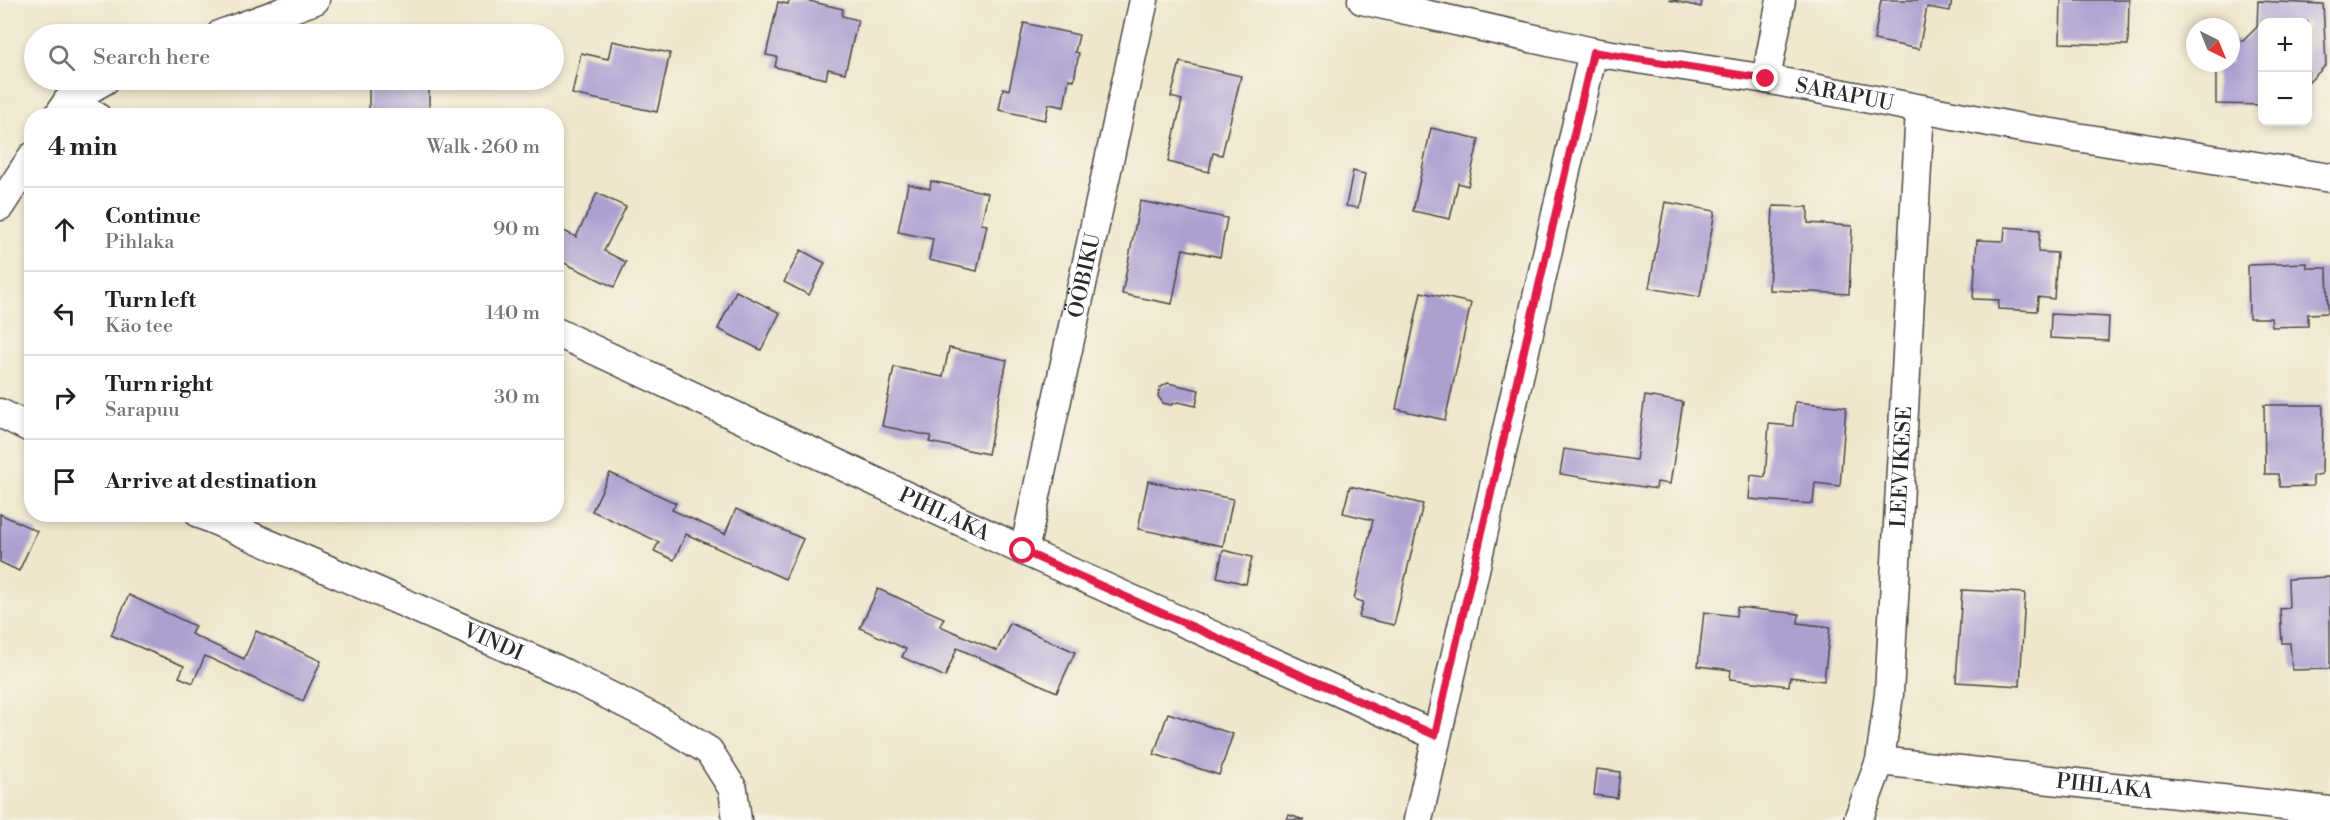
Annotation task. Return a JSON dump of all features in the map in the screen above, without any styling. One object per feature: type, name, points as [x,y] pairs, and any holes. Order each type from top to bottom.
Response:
[{"type":"street","points":[[249,24],[315,0]]},
{"type":"street","name":"ÖÖBIKU","points":[[1023,551],[1144,0]]},
{"type":"street","name":"SARAPUU","points":[[1362,0],[1393,3],[1593,52],[1766,79],[1920,110],[2330,178]]},
{"type":"street","points":[[1766,79],[1781,0]]},
{"type":"street","points":[[1418,820],[1435,735],[1593,52]]},
{"type":"street","points":[[64,108],[91,90]]},
{"type":"street","name":"LEEVIKESE","points":[[1858,820],[1880,761],[1889,694],[1920,110]]},
{"type":"street","points":[[0,206],[24,169]]},
{"type":"street","name":"PIHLAKA","points":[[564,336],[1023,551],[1435,735]]},
{"type":"street","points":[[0,412],[24,425]]},
{"type":"street","name":"VINDI","points":[[219,522],[556,669],[660,721],[709,751],[733,789],[737,820]]},
{"type":"street","name":"PIHLAKA","points":[[1880,761],[2330,811]]},
{"type":"building","points":[[789,0],[805,0],[843,9],[842,16],[858,20],[845,73],[828,69],[826,79],[775,67],[777,57],[766,55],[778,2],[788,4]]},
{"type":"building","points":[[1669,0],[1702,0],[1701,7]]},
{"type":"building","points":[[1881,0],[1952,0],[1950,11],[1927,7],[1919,49],[1874,40]]},
{"type":"building","points":[[2061,0],[2129,0],[2128,45],[2060,43]]},
{"type":"building","points":[[2258,1],[2323,4],[2326,65],[2312,79],[2312,18],[2258,18],[2258,105],[2216,104],[2216,72],[2240,72],[2240,40],[2243,41],[2257,27]]},
{"type":"building","points":[[1024,23],[1079,35],[1075,52],[1079,53],[1074,80],[1069,79],[1064,107],[1049,104],[1045,120],[999,110],[1003,88],[1009,90]]},
{"type":"building","points":[[612,41],[670,53],[657,112],[572,94],[581,53],[608,59]]},
{"type":"building","points":[[1180,62],[1241,76],[1222,155],[1213,153],[1209,172],[1168,162],[1182,100],[1171,97]]},
{"type":"building","points":[[369,90],[429,90],[429,108],[369,108]]},
{"type":"building","points":[[1431,128],[1479,139],[1468,186],[1458,183],[1450,219],[1413,211]]},
{"type":"building","points":[[1353,171],[1365,174],[1358,208],[1346,206]]},
{"type":"building","points":[[931,181],[988,193],[981,224],[987,225],[977,271],[929,260],[933,239],[898,232],[908,184],[930,189]]},
{"type":"building","points":[[597,193],[626,207],[604,251],[626,262],[614,287],[564,263],[564,231],[576,237]]},
{"type":"building","points":[[1140,201],[1227,218],[1220,257],[1183,249],[1172,304],[1122,294]]},
{"type":"building","points":[[1665,202],[1715,211],[1700,297],[1649,288]]},
{"type":"building","points":[[1773,206],[1808,207],[1808,223],[1852,226],[1849,294],[1769,290]]},
{"type":"building","points":[[2005,227],[2040,230],[2038,252],[2057,253],[2054,299],[2038,297],[2037,311],[1998,309],[1999,300],[1973,299],[1977,240],[2004,241]]},
{"type":"building","points":[[801,250],[825,263],[809,295],[784,282]]},
{"type":"building","points":[[2307,263],[2307,268],[2327,268],[2328,313],[2308,314],[2308,326],[2272,327],[2271,318],[2249,318],[2248,265]]},
{"type":"building","points":[[736,291],[780,313],[761,350],[718,329]]},
{"type":"building","points":[[1421,292],[1471,303],[1445,420],[1396,409]]},
{"type":"building","points":[[2051,314],[2109,317],[2108,341],[2050,338]]},
{"type":"building","points":[[949,348],[1007,360],[988,454],[929,442],[931,436],[882,426],[894,367],[943,377]]},
{"type":"building","points":[[1168,383],[1199,390],[1196,406],[1178,402],[1171,405],[1163,403],[1158,396],[1160,387]]},
{"type":"building","points":[[1645,396],[1683,402],[1670,484],[1657,482],[1656,489],[1560,474],[1564,449],[1636,460]]},
{"type":"building","points":[[1795,402],[1846,407],[1840,486],[1815,483],[1813,504],[1749,499],[1751,475],[1765,477],[1769,424],[1793,426]]},
{"type":"building","points":[[2264,405],[2323,405],[2322,474],[2313,476],[2313,486],[2280,487],[2278,474],[2265,474]]},
{"type":"building","points":[[610,473],[676,503],[672,510],[725,534],[736,509],[803,539],[785,579],[686,534],[674,560],[654,551],[659,542],[592,511]]},
{"type":"building","points":[[1148,481],[1233,499],[1223,546],[1138,529]]},
{"type":"building","points":[[1350,486],[1423,504],[1394,625],[1359,617],[1363,602],[1354,599],[1373,520],[1343,513]]},
{"type":"building","points":[[0,514],[37,531],[19,571],[0,562]]},
{"type":"building","points":[[1223,550],[1252,557],[1246,584],[1217,577]]},
{"type":"building","points":[[2330,577],[2330,669],[2292,670],[2290,643],[2282,643],[2280,609],[2289,608],[2288,579]]},
{"type":"building","points":[[878,589],[944,618],[940,626],[997,651],[1010,623],[1075,652],[1057,692],[957,648],[945,677],[902,657],[906,649],[860,628]]},
{"type":"building","points":[[1962,590],[2025,593],[2020,686],[1956,682]]},
{"type":"building","points":[[129,595],[195,626],[191,634],[244,659],[256,631],[321,661],[303,701],[205,656],[193,683],[179,677],[184,666],[111,635]]},
{"type":"building","points":[[1737,607],[1799,614],[1798,623],[1830,627],[1824,681],[1790,677],[1789,686],[1730,679],[1731,670],[1698,666],[1704,612],[1736,616]]},
{"type":"building","points":[[1168,713],[1233,734],[1219,775],[1154,754]]},
{"type":"building","points":[[1597,769],[1620,772],[1617,798],[1594,795]]},
{"type":"building","points":[[1289,815],[1304,820],[1287,820]]},
{"type":"route","points":[[1023,551],[1435,735],[1593,52],[1766,79]]}]
